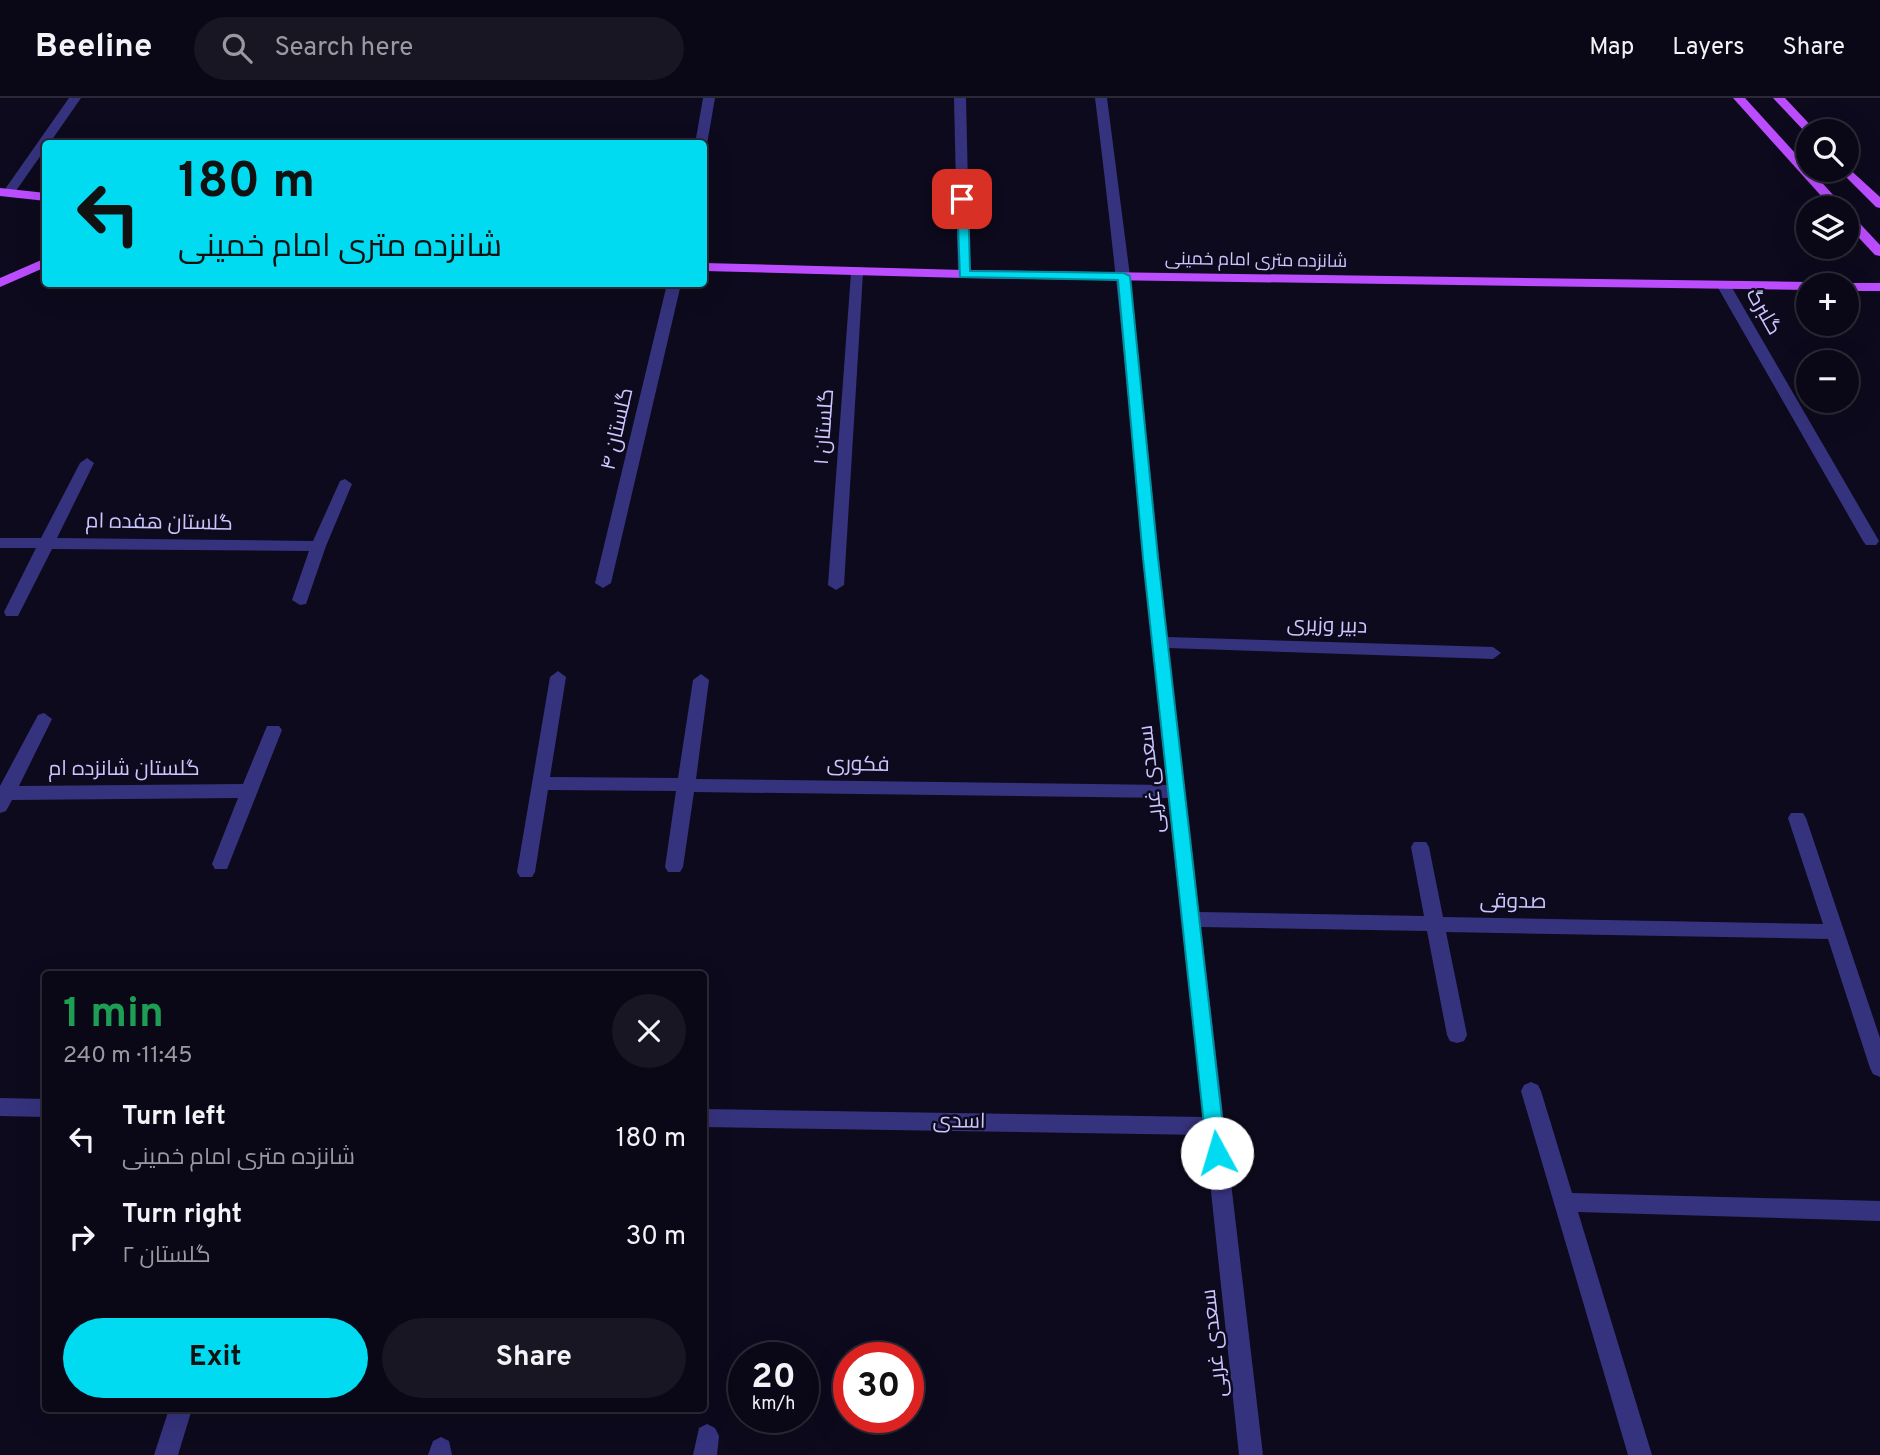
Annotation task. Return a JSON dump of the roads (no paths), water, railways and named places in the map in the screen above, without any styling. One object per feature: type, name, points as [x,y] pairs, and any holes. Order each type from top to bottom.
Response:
[{"type":"main road","points":[[1739,98],[1796,158]]},
{"type":"main road","points":[[1779,98],[1799,119]]},
{"type":"main road","points":[[1817,182],[1829,196]]},
{"type":"main road","points":[[1858,182],[1880,204]]},
{"type":"main road","points":[[4,192],[42,197]]},
{"type":"main road","points":[[1859,230],[1880,252]]},
{"type":"main road","points":[[0,283],[42,264]]},
{"type":"main road","name":"شانزده متری امام خمینی","points":[[707,267],[964,274],[1796,286]]},
{"type":"main road","points":[[1859,287],[1880,287]]},
{"type":"street","points":[[43,140],[75,98]]},
{"type":"street","points":[[702,140],[709,98]]},
{"type":"street","points":[[960,98],[964,274]]},
{"type":"street","name":"سعدی غربی","points":[[1101,98],[1124,276],[1176,792],[1251,1455]]},
{"type":"street","points":[[4,192],[42,142]]},
{"type":"street","name":"گلستان ۱","points":[[836,585],[857,272]]},
{"type":"street","name":"گلبرگ","points":[[1724,286],[1871,541]]},
{"type":"street","name":"گلستان ۴","points":[[603,583],[673,287]]},
{"type":"street","points":[[12,612],[87,463]]},
{"type":"street","points":[[300,600],[318,546],[345,484]]},
{"type":"street","name":"گلستان هفده ام","points":[[0,543],[318,546]]},
{"type":"street","name":"دبیر وزیری","points":[[1160,642],[1493,653]]},
{"type":"street","points":[[526,872],[558,677]]},
{"type":"street","points":[[674,867],[701,680]]},
{"type":"street","points":[[2,797],[44,719]]},
{"type":"street","points":[[221,864],[273,730]]},
{"type":"street","name":"فکوری","points":[[539,783],[1176,792]]},
{"type":"street","name":"گلستان شانزده ام","points":[[2,797],[249,791]]},
{"type":"street","points":[[1797,818],[1880,1068]]},
{"type":"street","points":[[1420,847],[1457,1035]]},
{"type":"street","name":"صدوقی","points":[[1191,919],[1835,932]]},
{"type":"street","points":[[1531,1091],[1640,1455]]},
{"type":"street","points":[[0,1107],[42,1108]]},
{"type":"street","name":"اسدی","points":[[707,1118],[1214,1126]]},
{"type":"street","points":[[1564,1202],[1880,1211]]},
{"type":"street","points":[[166,1455],[179,1412]]}]
